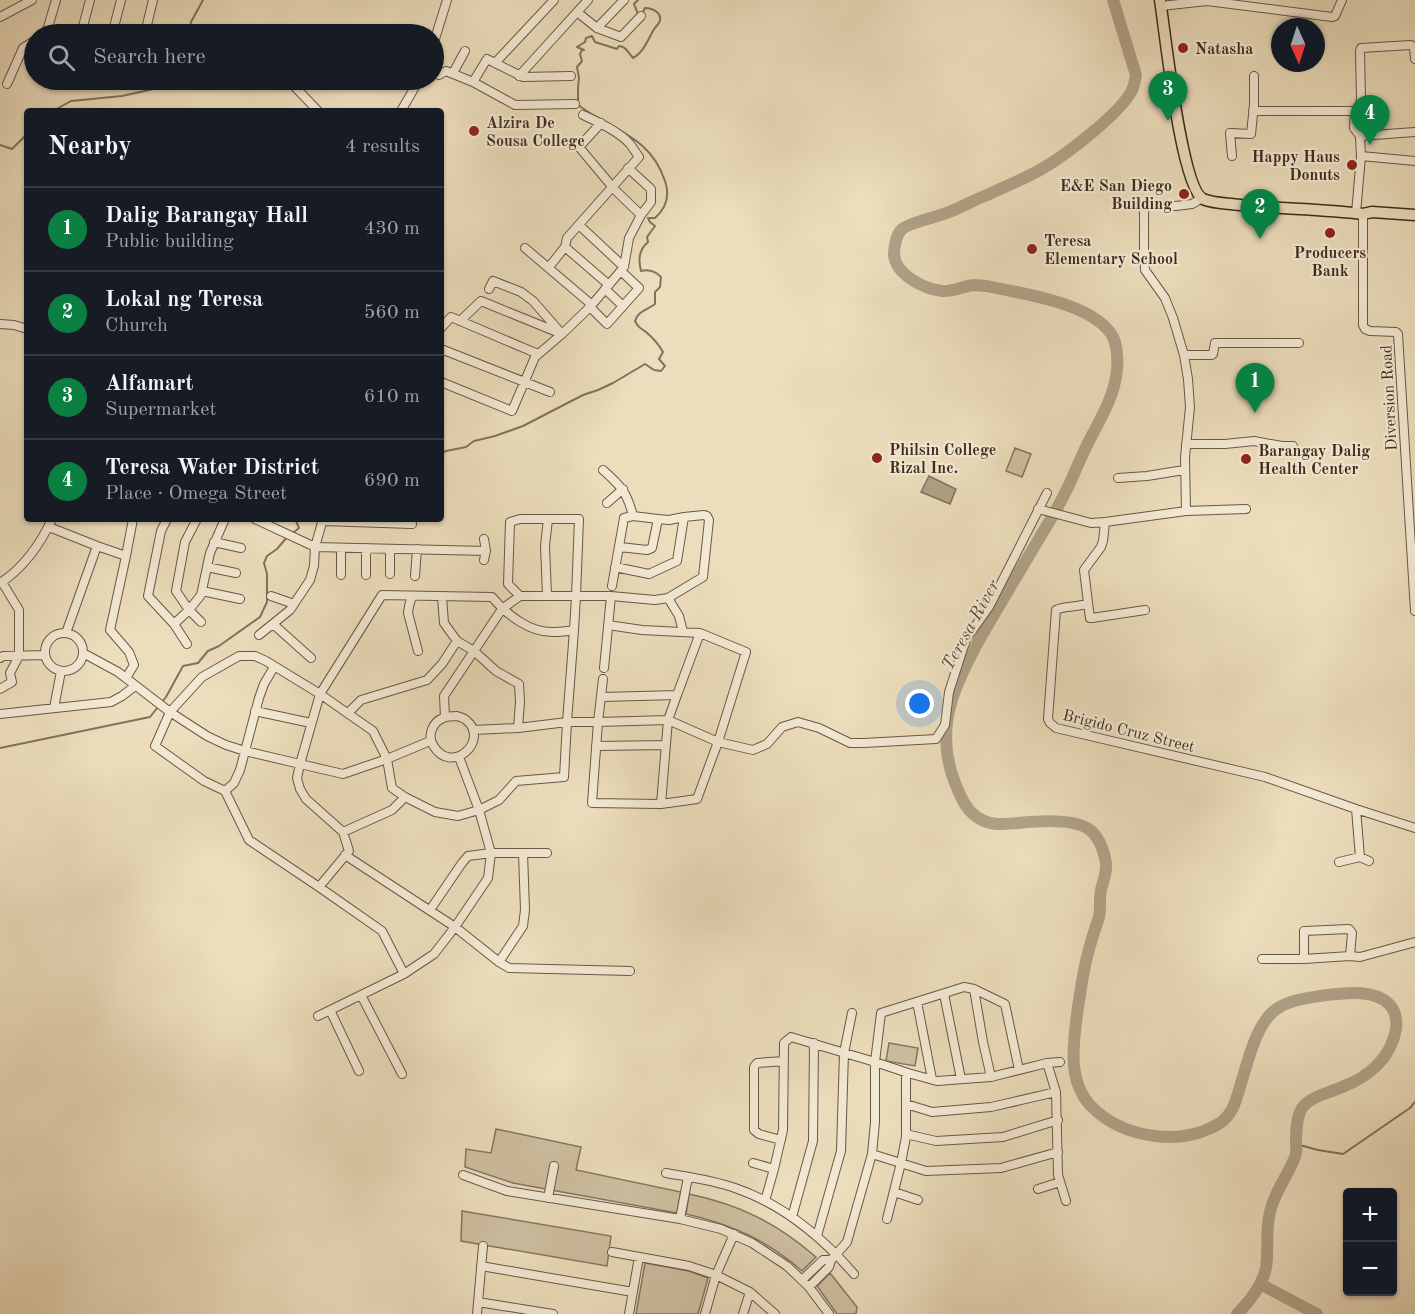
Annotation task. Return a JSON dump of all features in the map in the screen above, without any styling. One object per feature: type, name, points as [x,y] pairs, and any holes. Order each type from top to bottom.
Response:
[{"type":"main road","points":[[1160,3],[1178,120],[1196,192],[1202,198],[1218,203],[1267,207],[1415,215]]},
{"type":"main road","points":[[1359,213],[1371,218],[1415,222]]},
{"type":"street","points":[[0,17],[32,0]]},
{"type":"street","points":[[49,24],[56,0]]},
{"type":"street","points":[[84,24],[90,0]]},
{"type":"street","points":[[116,24],[121,0]]},
{"type":"street","points":[[147,24],[153,0]]},
{"type":"street","points":[[440,24],[447,0]]},
{"type":"street","points":[[495,63],[554,0]]},
{"type":"street","points":[[519,76],[588,0]]},
{"type":"street","points":[[597,28],[624,0]]},
{"type":"street","points":[[1160,3],[1207,1],[1332,17],[1337,13],[1341,0]]},
{"type":"street","points":[[577,12],[597,28],[621,37],[641,16]]},
{"type":"street","points":[[1359,213],[1360,136],[1354,128],[1355,111],[1359,108],[1361,99],[1361,48],[1411,45],[1415,50],[1415,59]]},
{"type":"street","points":[[7,84],[24,47]]},
{"type":"street","points":[[453,74],[465,51]]},
{"type":"street","points":[[473,82],[487,59],[523,77],[571,76]]},
{"type":"street","points":[[444,72],[473,82],[515,105],[575,104]]},
{"type":"street","points":[[1232,156],[1230,133],[1251,134],[1254,76]]},
{"type":"street","points":[[298,90],[315,108]]},
{"type":"street","points":[[403,108],[413,90]]},
{"type":"street","points":[[1253,111],[1355,111]]},
{"type":"street","points":[[549,267],[565,247],[567,238],[639,157],[629,143],[583,114]]},
{"type":"street","points":[[600,123],[579,147],[612,186],[641,215]]},
{"type":"street","points":[[1360,136],[1415,132]]},
{"type":"street","points":[[1361,156],[1415,161]]},
{"type":"street","points":[[444,383],[512,411],[535,357],[591,306],[623,269],[629,238],[651,202],[651,189],[628,168]]},
{"type":"street","points":[[1186,511],[1184,470],[1190,407],[1188,379],[1184,355],[1173,318],[1165,298],[1145,270],[1144,205],[1192,204],[1202,198]]},
{"type":"street","name":"Diversion Road","points":[[1359,213],[1363,325],[1370,331],[1398,334],[1415,611]]},
{"type":"street","points":[[525,248],[549,267],[607,324],[639,288],[579,225]]},
{"type":"street","points":[[565,247],[607,287],[623,306]]},
{"type":"street","points":[[489,289],[493,281],[521,292],[533,301],[562,334]]},
{"type":"street","points":[[460,321],[481,301],[562,334]]},
{"type":"street","points":[[444,325],[451,317],[538,354]]},
{"type":"street","points":[[0,324],[24,328]]},
{"type":"street","points":[[1184,355],[1212,355],[1215,344],[1299,344]]},
{"type":"street","points":[[444,350],[550,392]]},
{"type":"street","points":[[1186,444],[1254,441],[1293,446]]},
{"type":"street","points":[[603,470],[623,489],[629,499],[633,516]]},
{"type":"street","points":[[1118,478],[1184,470]]},
{"type":"street","points":[[607,503],[623,489]]},
{"type":"street","points":[[473,729],[518,728],[567,722],[668,720],[718,742],[753,750],[767,744],[782,727],[798,722],[819,728],[850,742],[936,739],[945,725],[948,692],[966,639],[989,607],[1042,510],[1047,493]]},
{"type":"street","points":[[1042,510],[1091,523],[1186,511],[1246,509]]},
{"type":"street","points":[[445,717],[444,696],[502,609],[520,596],[611,596],[655,600],[668,598],[703,577],[709,520],[707,516],[669,520],[633,516],[624,518],[612,586]]},
{"type":"street","points":[[615,567],[649,574],[677,561],[684,518]]},
{"type":"street","points":[[404,974],[382,931],[249,840],[225,791],[204,781],[155,746],[167,710],[202,677],[239,656],[255,656],[320,694],[373,731],[387,759],[392,788],[435,812],[458,816],[479,810],[499,800],[516,781],[564,777],[579,519],[520,519],[510,522],[508,584],[520,596]]},
{"type":"street","points":[[547,595],[545,546],[548,519]]},
{"type":"street","points":[[620,547],[647,550],[652,548],[658,519]]},
{"type":"street","points":[[126,678],[134,665],[129,652],[110,630],[133,522]]},
{"type":"street","points":[[166,522],[161,531],[148,596],[174,624],[187,644]]},
{"type":"street","points":[[195,522],[185,542],[176,591],[189,610],[201,622]]},
{"type":"street","points":[[174,624],[201,596],[210,552],[224,522]]},
{"type":"street","points":[[261,522],[315,548],[486,551]]},
{"type":"street","points":[[259,635],[290,610],[310,580],[315,548],[322,522]]},
{"type":"street","points":[[368,522],[412,524]]},
{"type":"street","points":[[1105,522],[1101,547],[1084,570],[1090,618],[1146,610]]},
{"type":"street","points":[[0,689],[12,682],[10,673],[19,656],[19,610],[1,583],[24,561],[51,523],[97,546],[126,556]]},
{"type":"street","points":[[484,539],[486,551],[484,560]]},
{"type":"street","points":[[214,542],[241,548]]},
{"type":"street","points":[[66,633],[97,546]]},
{"type":"street","points":[[341,548],[341,575]]},
{"type":"street","points":[[366,548],[366,575]]},
{"type":"street","points":[[390,549],[390,574]]},
{"type":"street","points":[[415,576],[417,549]]},
{"type":"street","points":[[207,567],[237,573]]},
{"type":"street","points":[[202,591],[240,599]]},
{"type":"street","points":[[271,596],[294,604]]},
{"type":"street","points":[[319,887],[348,851],[343,832],[306,799],[297,778],[320,694],[382,596],[492,597],[502,609],[529,627],[552,633],[574,630]]},
{"type":"street","points":[[412,596],[408,613],[418,651]]},
{"type":"street","points":[[604,668],[611,596]]},
{"type":"street","points":[[442,597],[444,623],[457,641],[474,651],[496,671],[519,684],[518,728]]},
{"type":"street","points":[[668,598],[679,616],[683,632]]},
{"type":"street","name":"Brigido Cruz Street","points":[[1088,603],[1056,610],[1047,714],[1050,723],[1056,728],[1265,777],[1415,828]]},
{"type":"street","points":[[273,624],[311,658]]},
{"type":"street","points":[[603,679],[592,803],[661,804],[697,798],[718,742],[746,652],[700,633],[642,630],[608,625]]},
{"type":"street","points":[[59,633],[74,635],[80,640],[83,653],[78,666],[69,671],[55,669],[45,655],[49,640],[59,633]]},
{"type":"street","points":[[661,804],[668,720],[700,633]]},
{"type":"street","points":[[348,713],[361,700],[427,680],[442,664],[457,641]]},
{"type":"street","points":[[83,653],[118,672],[167,710],[207,736],[245,751],[300,765],[343,774],[430,741]]},
{"type":"street","points":[[0,657],[45,655]]},
{"type":"street","points":[[225,791],[234,783],[240,770],[255,711],[264,684],[274,667]]},
{"type":"street","points":[[54,708],[61,671]]},
{"type":"street","points":[[0,714],[111,702],[135,686]]},
{"type":"street","points":[[602,697],[677,695]]},
{"type":"street","points":[[255,711],[311,723]]},
{"type":"street","points":[[458,716],[467,720],[473,729],[473,741],[468,751],[459,757],[447,757],[436,750],[430,741],[431,731],[436,722],[445,717],[458,716]]},
{"type":"street","points":[[596,746],[666,745]]},
{"type":"street","points":[[318,1016],[404,974],[434,954],[488,878],[491,853],[479,810],[459,757]]},
{"type":"street","points":[[343,832],[392,810],[405,797]]},
{"type":"street","points":[[1356,809],[1360,857]]},
{"type":"street","points":[[1415,828],[1415,837]]},
{"type":"street","points":[[429,910],[468,856],[491,853],[547,853]]},
{"type":"street","points":[[499,962],[523,926],[525,910],[523,853]]},
{"type":"street","points":[[345,855],[455,927],[509,968],[630,972]]},
{"type":"street","points":[[1339,862],[1360,857],[1369,861]]},
{"type":"street","points":[[1304,959],[1304,931],[1349,929],[1352,933],[1350,956]]},
{"type":"street","points":[[1262,959],[1360,957],[1415,942]]},
{"type":"street","points":[[805,1284],[829,1267],[847,1242],[872,1154],[875,1122],[874,1062],[881,1013],[964,987],[974,989],[1005,1004],[1019,1070]]},
{"type":"street","points":[[974,989],[982,1042],[991,1077]]},
{"type":"street","points":[[944,994],[961,1079]]},
{"type":"street","points":[[361,995],[402,1074]]},
{"type":"street","points":[[917,1002],[932,1079]]},
{"type":"street","points":[[330,1010],[359,1071]]},
{"type":"street","points":[[817,1236],[841,1151],[844,1053],[852,1013]]},
{"type":"street","points":[[765,1201],[783,1130],[784,1043],[791,1037],[937,1081],[991,1077],[1059,1062]]},
{"type":"street","points":[[792,1217],[813,1141],[814,1043]]},
{"type":"street","points":[[781,1140],[759,1134],[754,1130],[754,1067],[757,1063],[784,1061]]},
{"type":"street","points":[[1047,1063],[1056,1092],[1058,1175],[1066,1201]]},
{"type":"street","points":[[887,1219],[906,1134],[906,1073]]},
{"type":"street","points":[[906,1104],[932,1112],[991,1107],[1056,1092]]},
{"type":"street","points":[[906,1134],[936,1141],[1002,1137],[1058,1120]]},
{"type":"street","points":[[872,1154],[926,1171],[1001,1168],[1058,1152]]},
{"type":"street","points":[[753,1163],[774,1169]]},
{"type":"street","points":[[548,1198],[554,1166]]},
{"type":"street","points":[[666,1173],[735,1188],[765,1201],[792,1217],[817,1236],[834,1257],[854,1274]]},
{"type":"street","points":[[463,1175],[507,1191],[681,1219],[702,1223],[734,1234],[769,1253],[787,1266],[829,1314]]},
{"type":"street","points":[[681,1219],[688,1177]]},
{"type":"street","points":[[1038,1189],[1060,1182]]},
{"type":"street","points":[[894,1192],[918,1200]]},
{"type":"street","points":[[705,1314],[716,1275],[734,1234]]},
{"type":"street","points":[[477,1314],[483,1246]]},
{"type":"street","points":[[612,1252],[689,1266],[716,1275],[750,1292],[775,1314]]},
{"type":"street","points":[[629,1314],[639,1257]]},
{"type":"street","points":[[481,1266],[633,1292]]},
{"type":"street","points":[[743,1314],[750,1292]]},
{"type":"street","points":[[478,1302],[553,1314]]},
{"type":"shaded area","points":[[1015,448],[1031,454],[1022,477],[1006,471]]},
{"type":"shaded area","points":[[929,476],[956,489],[950,504],[921,492]]},
{"type":"shaded area","points":[[889,1043],[918,1048],[915,1066],[886,1061]]},
{"type":"shaded area","points":[[496,1129],[581,1147],[576,1170],[681,1192],[677,1213],[513,1183],[465,1167],[466,1149],[491,1153]]},
{"type":"shaded area","points":[[689,1194],[708,1198],[757,1217],[787,1234],[816,1257],[802,1271],[776,1251],[748,1235],[686,1214]]},
{"type":"shaded area","points":[[462,1211],[611,1236],[607,1266],[461,1241]]},
{"type":"shaded area","points":[[645,1263],[689,1271],[708,1278],[698,1314],[636,1314]]},
{"type":"shaded area","points":[[830,1273],[857,1307],[856,1314],[837,1314],[817,1286]]},
{"type":"waterway","points":[[191,24],[203,0]]},
{"type":"waterway","points":[[444,452],[466,447],[474,441],[523,426],[583,395],[613,383],[645,364],[654,370],[661,371],[665,366],[659,359],[663,352],[635,321],[641,313],[655,304],[655,292],[660,287],[661,277],[652,271],[641,271],[640,259],[641,252],[648,242],[647,237],[655,226],[648,218],[655,218],[666,201],[665,181],[650,153],[640,144],[578,105],[577,67],[582,61],[580,54],[584,50],[577,47],[585,42],[586,38],[592,36],[595,42],[617,49],[619,46],[624,47],[633,58],[637,56],[660,19],[659,14],[654,10],[645,8],[642,14],[638,14],[634,4],[638,0]]},
{"type":"waterway","name":"Teresa River","points":[[1113,0],[1136,75],[1133,88],[1125,101],[1092,133],[1038,171],[954,210],[902,229],[898,234],[894,255],[905,275],[935,290],[954,290],[974,285],[987,286],[1038,297],[1074,308],[1104,325],[1113,337],[1116,346],[1116,378],[1105,410],[1057,508],[963,671],[950,706],[946,743],[955,783],[965,804],[977,817],[995,824],[1045,821],[1083,826],[1093,833],[1102,850],[1106,867],[1100,893],[1100,914],[1085,966],[1074,1045],[1075,1071],[1082,1094],[1090,1105],[1104,1117],[1128,1130],[1161,1137],[1195,1134],[1217,1125],[1229,1115],[1259,1030],[1273,1011],[1287,1003],[1311,997],[1360,993],[1383,999],[1395,1013],[1396,1026],[1393,1039],[1389,1049],[1377,1065],[1361,1078],[1315,1098],[1302,1108],[1297,1126],[1296,1155],[1271,1206],[1264,1275],[1255,1293],[1237,1314]]},
{"type":"waterway","points":[[58,108],[71,101],[122,96],[149,90]]},
{"type":"waterway","points":[[0,145],[12,149],[24,137]]},
{"type":"waterway","points":[[293,533],[299,528],[296,522]]},
{"type":"waterway","points":[[0,748],[150,717],[166,697],[183,666],[198,663],[208,651],[219,646],[260,617],[267,602],[267,574],[264,563],[267,556],[277,549],[288,536]]},
{"type":"waterway","points":[[1296,1144],[1343,1154],[1410,1108],[1415,1102]]},
{"type":"waterway","points":[[1260,1284],[1317,1314]]},
{"type":"place","name":"Natasha","points":[[1183,48]]},
{"type":"place","name":"Alfamart","points":[[1168,121]]},
{"type":"place","name":"Alzira De Sousa College","points":[[474,131]]},
{"type":"place","name":"Teresa Water District","points":[[1370,145]]},
{"type":"place","name":"Happy Haus Donuts","points":[[1352,165]]},
{"type":"place","name":"E&E San Diego Building","points":[[1184,194]]},
{"type":"place","name":"Producers Bank","points":[[1330,233]]},
{"type":"place","name":"Lokal ng Teresa","points":[[1260,239]]},
{"type":"place","name":"Teresa Elementary School","points":[[1032,249]]},
{"type":"place","name":"Dalig Barangay Hall","points":[[1255,413]]},
{"type":"place","name":"Philsin College Rizal Inc.","points":[[877,458]]},
{"type":"place","name":"Barangay Dalig Health Center","points":[[1246,459]]}]
